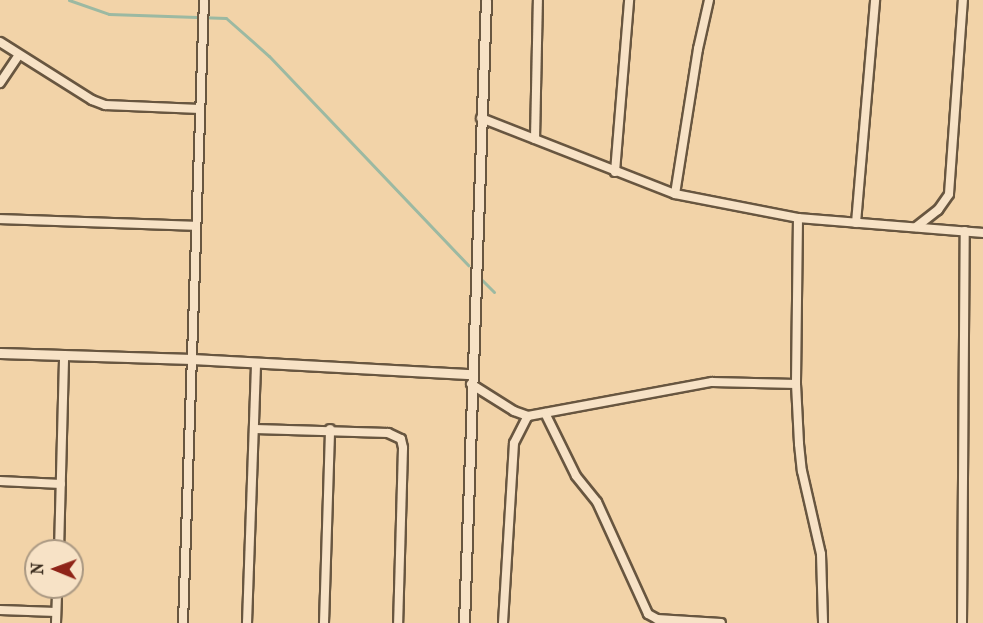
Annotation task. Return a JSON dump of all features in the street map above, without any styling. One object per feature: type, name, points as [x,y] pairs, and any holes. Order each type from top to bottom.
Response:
[{"type":"street","points":[[183,623],[204,0]]},
{"type":"street","points":[[464,623],[486,0]]},
{"type":"street","points":[[535,139],[538,0]]},
{"type":"street","points":[[615,172],[629,0]]},
{"type":"street","points":[[675,194],[698,49],[709,0]]},
{"type":"street","points":[[856,223],[875,0]]},
{"type":"street","points":[[916,228],[938,210],[949,194],[963,0]]},
{"type":"street","points":[[0,42],[92,100],[105,105],[200,109]]},
{"type":"street","points":[[0,82],[19,55]]},
{"type":"street","points":[[481,118],[675,194],[798,218],[983,233]]},
{"type":"street","points":[[798,218],[796,384],[802,471],[821,554],[823,623]]},
{"type":"street","points":[[0,219],[195,226]]},
{"type":"street","points":[[962,623],[966,231]]},
{"type":"street","points":[[0,353],[192,359],[472,374]]},
{"type":"street","points":[[59,539],[64,356]]},
{"type":"street","points":[[247,623],[256,364]]},
{"type":"street","points":[[471,384],[514,411],[528,416],[712,382],[796,384]]},
{"type":"street","points":[[545,413],[576,476],[597,502],[648,614],[657,619],[721,623]]},
{"type":"street","points":[[503,623],[514,443],[528,416]]},
{"type":"street","points":[[255,429],[330,429],[391,434],[403,443],[398,623]]},
{"type":"street","points":[[324,623],[330,429]]},
{"type":"street","points":[[0,481],[61,483]]},
{"type":"street","points":[[56,623],[57,599]]},
{"type":"street","points":[[0,610],[57,612]]},
{"type":"waterway","points":[[69,0],[109,14],[226,18],[269,56],[468,265]]},
{"type":"waterway","points":[[482,280],[494,292]]}]
